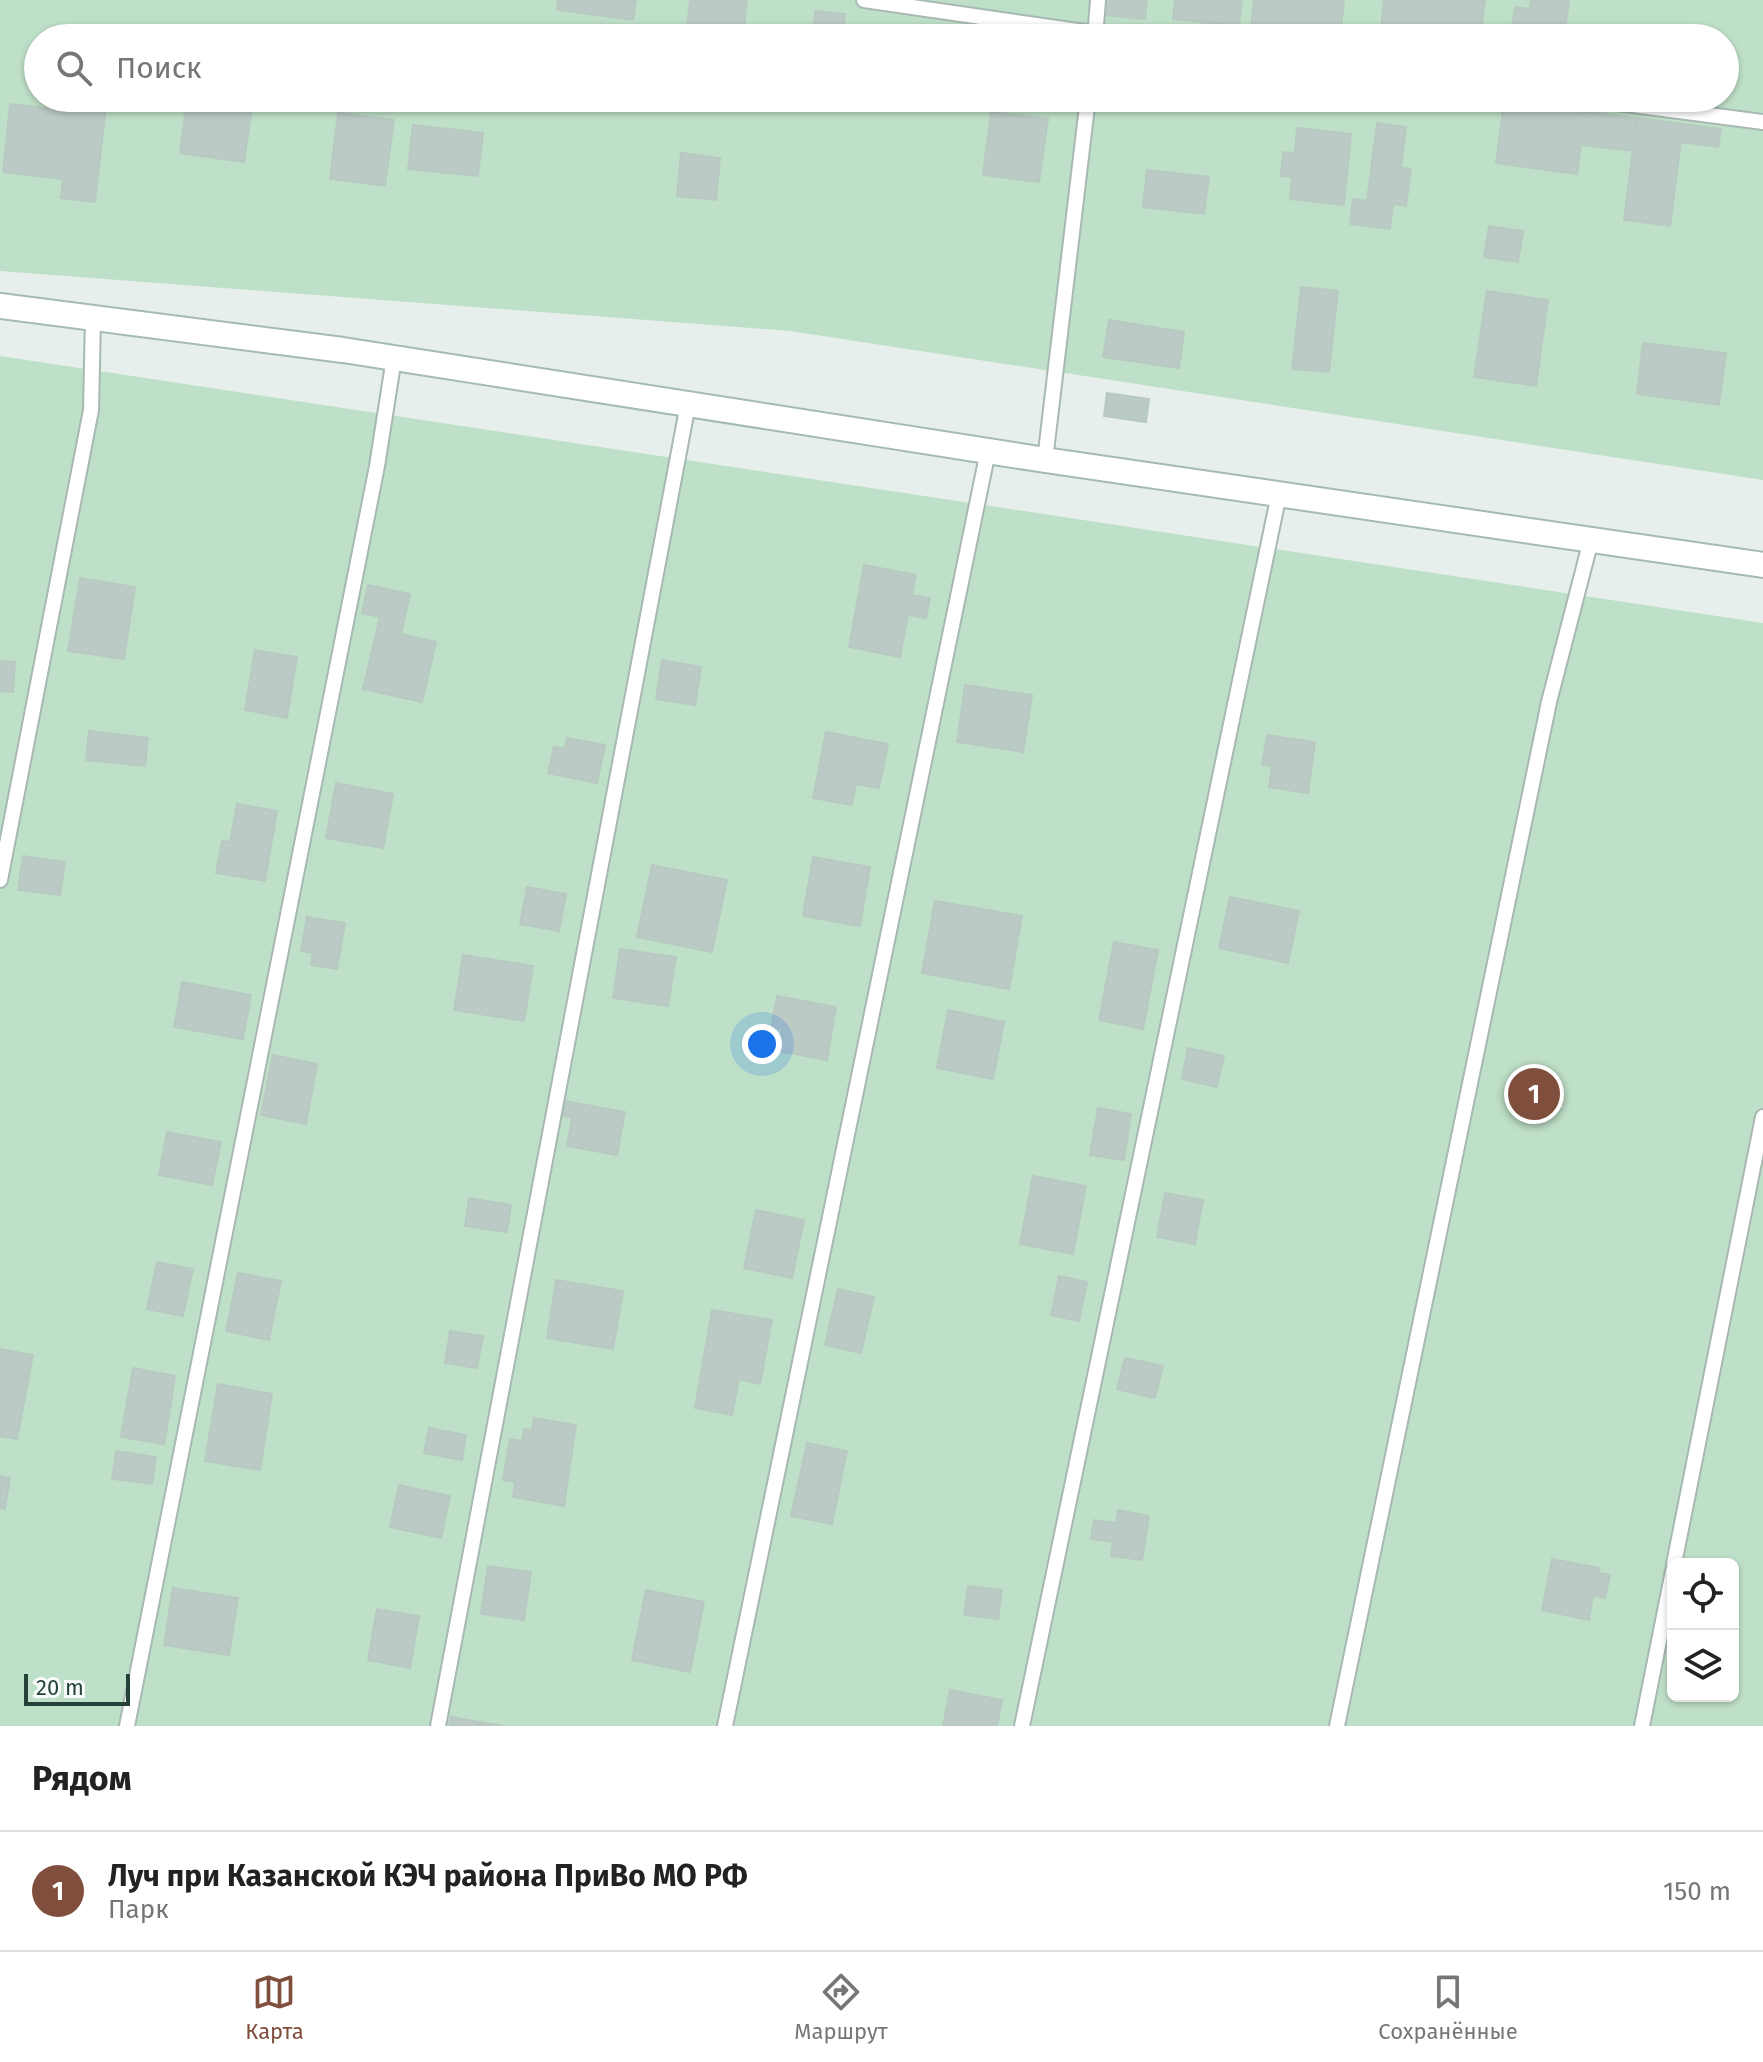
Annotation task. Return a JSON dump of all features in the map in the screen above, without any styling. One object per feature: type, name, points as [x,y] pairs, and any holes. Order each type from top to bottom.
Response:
[{"type":"street","points":[[0,306],[394,358],[1045,460],[1763,565]]},
{"type":"lane","points":[[864,0],[1018,24]]},
{"type":"lane","points":[[1096,24],[1098,0]]},
{"type":"lane","points":[[1045,460],[1086,112]]},
{"type":"lane","points":[[1686,112],[1763,122]]},
{"type":"lane","points":[[0,880],[91,410],[93,318]]},
{"type":"lane","points":[[127,1726],[374,481],[394,358]]},
{"type":"lane","points":[[438,1726],[688,404]]},
{"type":"lane","points":[[725,1726],[988,451]]},
{"type":"lane","points":[[1022,1726],[1279,494]]},
{"type":"lane","points":[[1337,1726],[1549,702],[1591,540]]},
{"type":"lane","points":[[1675,1558],[1763,1117]]},
{"type":"lane","points":[[1642,1726],[1667,1601]]},
{"type":"green space","points":[[0,0],[1763,0],[1763,480],[790,331],[0,271]]},
{"type":"green space","points":[[0,356],[1763,623],[1763,1726],[0,1726]]},
{"type":"building","points":[[558,0],[636,0],[633,20],[557,10]]},
{"type":"building","points":[[690,0],[747,0],[744,24],[687,24]]},
{"type":"building","points":[[1107,0],[1147,0],[1145,19],[1105,15]]},
{"type":"building","points":[[1175,0],[1242,0],[1239,24],[1173,19]]},
{"type":"building","points":[[1254,0],[1344,0],[1341,24],[1251,24]]},
{"type":"building","points":[[1384,0],[1485,0],[1482,24],[1381,24]]},
{"type":"building","points":[[1531,0],[1569,1],[1566,24],[1513,24],[1515,7],[1530,9]]},
{"type":"building","points":[[815,11],[845,14],[844,24],[814,24]]},
{"type":"building","points":[[10,104],[24,106],[24,112],[105,112],[95,202],[61,198],[63,179],[3,172]]},
{"type":"building","points":[[185,112],[251,112],[244,162],[180,153]]},
{"type":"building","points":[[991,112],[1048,119],[1039,182],[983,175]]},
{"type":"building","points":[[1503,112],[1590,112],[1637,118],[1633,151],[1581,145],[1577,174],[1496,163]]},
{"type":"building","points":[[338,113],[394,120],[385,186],[330,179]]},
{"type":"building","points":[[1637,118],[1721,129],[1718,147],[1681,142],[1670,226],[1624,220]]},
{"type":"building","points":[[1377,123],[1406,127],[1401,168],[1411,169],[1406,206],[1393,204],[1390,229],[1350,224],[1353,199],[1367,201]]},
{"type":"building","points":[[413,125],[483,133],[478,176],[408,169]]},
{"type":"building","points":[[1297,128],[1351,134],[1344,205],[1290,199],[1292,177],[1281,176],[1283,152],[1295,153]]},
{"type":"building","points":[[681,153],[720,158],[716,200],[677,196]]},
{"type":"building","points":[[1147,170],[1209,177],[1204,214],[1143,207]]},
{"type":"building","points":[[1489,226],[1523,231],[1518,262],[1484,257]]},
{"type":"building","points":[[1301,287],[1338,291],[1329,372],[1292,369]]},
{"type":"building","points":[[1487,291],[1548,300],[1536,386],[1474,377]]},
{"type":"building","points":[[1109,320],[1184,332],[1179,368],[1103,357]]},
{"type":"building","points":[[1643,343],[1726,353],[1719,405],[1637,394]]},
{"type":"building","points":[[1107,393],[1149,399],[1146,422],[1104,416]]},
{"type":"building","points":[[864,565],[916,575],[912,595],[930,598],[926,618],[908,615],[900,657],[849,647]]},
{"type":"building","points":[[80,578],[135,587],[124,659],[68,651]]},
{"type":"building","points":[[368,585],[410,594],[401,634],[436,642],[422,702],[363,689],[380,617],[362,613]]},
{"type":"building","points":[[255,650],[297,657],[287,718],[245,710]]},
{"type":"building","points":[[662,660],[701,667],[695,705],[656,699]]},
{"type":"building","points":[[0,661],[15,662],[13,692],[0,691]]},
{"type":"building","points":[[965,685],[1032,695],[1023,752],[957,742]]},
{"type":"building","points":[[89,731],[148,738],[145,766],[86,760]]},
{"type":"building","points":[[826,732],[888,744],[879,788],[856,784],[852,805],[813,798]]},
{"type":"building","points":[[1267,735],[1315,742],[1308,793],[1269,787],[1272,766],[1262,765]]},
{"type":"building","points":[[567,738],[605,745],[597,783],[548,773],[554,747],[565,749]]},
{"type":"building","points":[[336,783],[393,794],[383,848],[326,838]]},
{"type":"building","points":[[237,804],[277,811],[265,881],[216,873],[222,841],[230,842]]},
{"type":"building","points":[[23,856],[65,862],[60,895],[18,890]]},
{"type":"building","points":[[813,857],[870,867],[860,926],[803,916]]},
{"type":"building","points":[[652,865],[727,880],[712,952],[637,937]]},
{"type":"building","points":[[527,887],[566,894],[559,931],[520,924]]},
{"type":"building","points":[[1230,897],[1299,911],[1288,963],[1219,948]]},
{"type":"building","points":[[935,901],[1022,916],[1009,989],[922,973]]},
{"type":"building","points":[[307,917],[345,923],[337,969],[311,965],[313,953],[301,951]]},
{"type":"building","points":[[1114,942],[1158,950],[1143,1029],[1099,1020]]},
{"type":"building","points":[[620,949],[676,957],[668,1006],[613,998]]},
{"type":"building","points":[[463,955],[533,966],[524,1021],[454,1010]]},
{"type":"building","points":[[182,982],[251,995],[243,1039],[174,1027]]},
{"type":"building","points":[[777,996],[836,1007],[827,1060],[778,1051],[782,1029],[771,1028]]},
{"type":"building","points":[[948,1010],[1004,1022],[993,1079],[937,1068]]},
{"type":"building","points":[[1188,1048],[1224,1056],[1217,1087],[1182,1079]]},
{"type":"building","points":[[273,1055],[317,1064],[306,1124],[261,1115]]},
{"type":"building","points":[[565,1101],[625,1112],[617,1155],[567,1146],[572,1118],[563,1116]]},
{"type":"building","points":[[1098,1108],[1131,1114],[1124,1160],[1090,1155]]},
{"type":"building","points":[[167,1132],[221,1142],[212,1185],[159,1175]]},
{"type":"building","points":[[1033,1176],[1086,1186],[1073,1254],[1020,1244]]},
{"type":"building","points":[[1165,1193],[1203,1200],[1195,1244],[1157,1237]]},
{"type":"building","points":[[469,1198],[511,1205],[507,1232],[465,1226]]},
{"type":"building","points":[[756,1210],[804,1220],[792,1278],[744,1268]]},
{"type":"building","points":[[157,1262],[193,1269],[183,1316],[147,1309]]},
{"type":"building","points":[[238,1273],[281,1281],[269,1340],[226,1331]]},
{"type":"building","points":[[1059,1276],[1087,1282],[1079,1321],[1051,1315]]},
{"type":"building","points":[[556,1280],[623,1291],[613,1349],[547,1338]]},
{"type":"building","points":[[838,1289],[874,1297],[861,1353],[825,1345]]},
{"type":"building","points":[[712,1310],[772,1320],[760,1384],[739,1379],[732,1415],[695,1408]]},
{"type":"building","points":[[450,1331],[483,1336],[477,1368],[445,1363]]},
{"type":"building","points":[[0,1349],[33,1355],[17,1439],[0,1436]]},
{"type":"building","points":[[1125,1358],[1163,1366],[1155,1398],[1117,1389]]},
{"type":"building","points":[[133,1368],[175,1376],[171,1404],[128,1397]]},
{"type":"building","points":[[218,1384],[272,1394],[260,1470],[205,1461]]},
{"type":"building","points":[[128,1397],[171,1404],[164,1444],[121,1437]]},
{"type":"building","points":[[534,1418],[576,1425],[564,1506],[513,1497],[515,1482],[503,1480],[510,1439],[522,1441],[524,1429],[532,1430]]},
{"type":"building","points":[[429,1428],[466,1435],[462,1460],[424,1453]]},
{"type":"building","points":[[807,1443],[847,1451],[832,1524],[791,1516]]},
{"type":"building","points":[[116,1451],[156,1457],[152,1484],[112,1479]]},
{"type":"building","points":[[0,1476],[10,1478],[5,1509],[0,1508]]},
{"type":"building","points":[[399,1485],[450,1496],[441,1538],[390,1527]]},
{"type":"building","points":[[1118,1510],[1149,1516],[1142,1560],[1111,1556],[1113,1542],[1091,1539],[1094,1520],[1116,1523]]},
{"type":"building","points":[[1552,1559],[1599,1568],[1598,1573],[1610,1575],[1605,1598],[1593,1595],[1589,1620],[1542,1610]]},
{"type":"building","points":[[488,1566],[531,1572],[524,1620],[481,1614]]},
{"type":"building","points":[[968,1586],[1002,1590],[998,1619],[964,1615]]},
{"type":"building","points":[[173,1588],[238,1598],[229,1655],[164,1645]]},
{"type":"building","points":[[646,1590],[704,1602],[690,1672],[632,1660]]},
{"type":"building","points":[[377,1609],[419,1616],[410,1668],[368,1660]]},
{"type":"building","points":[[950,1690],[1002,1700],[997,1726],[943,1726]]},
{"type":"building","points":[[451,1717],[503,1726],[449,1726]]},
{"type":"place","name":"Луч при Казанской КЭЧ района ПриВо МО РФ","points":[[1534,1094]]}]
